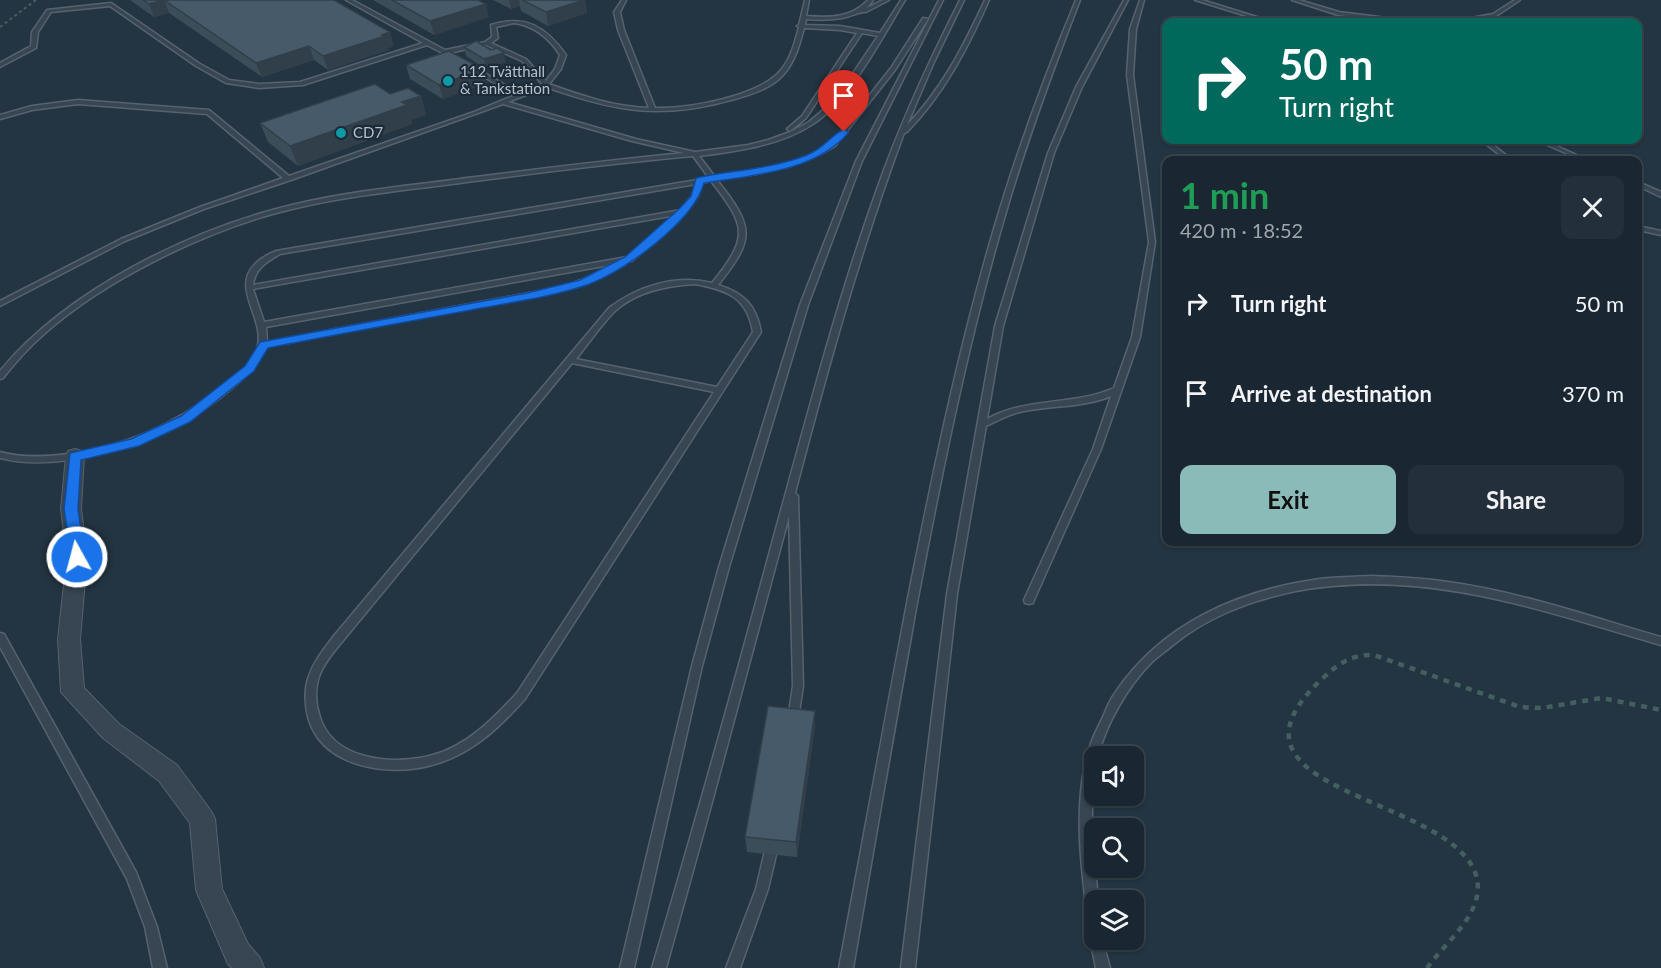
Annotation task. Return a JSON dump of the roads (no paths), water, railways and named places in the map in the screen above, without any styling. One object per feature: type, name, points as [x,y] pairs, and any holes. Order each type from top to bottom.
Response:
[{"type":"street","points":[[75,456],[71,509],[77,557],[69,639],[73,692],[111,731],[168,773],[202,819],[209,890],[238,954],[250,968]]},
{"type":"lane","points":[[0,64],[34,47],[35,32],[50,11],[67,0]]},
{"type":"lane","points":[[348,0],[518,95]]},
{"type":"lane","points":[[624,0],[617,12],[621,30],[653,110]]},
{"type":"lane","points":[[487,43],[524,60],[546,84],[598,104],[653,110],[700,107],[763,88],[787,66],[807,0]]},
{"type":"lane","points":[[864,11],[871,0]]},
{"type":"lane","points":[[803,17],[835,17],[864,11],[887,0]]},
{"type":"lane","points":[[0,376],[15,355],[81,299],[149,261],[199,238],[278,210],[420,186],[694,154],[782,136],[810,124],[829,108],[863,63],[903,0]]},
{"type":"lane","points":[[0,455],[20,459],[75,456],[134,443],[186,419],[250,368],[264,345],[263,325],[254,309],[249,276],[253,267],[264,258],[288,249],[713,179],[789,164],[820,153],[833,145],[893,69],[940,0]]},
{"type":"lane","points":[[627,968],[697,666],[724,567],[804,305],[859,161],[940,0]]},
{"type":"lane","points":[[659,968],[721,754],[793,484],[866,232],[901,135],[941,40],[962,0]]},
{"type":"lane","points":[[901,135],[925,112],[936,95],[987,0]]},
{"type":"lane","points":[[983,10],[992,0]]},
{"type":"lane","points":[[846,968],[881,767],[955,392],[997,223],[1049,67],[1078,0]]},
{"type":"lane","points":[[908,968],[952,594],[984,424],[999,326],[1038,191],[1079,87],[1126,0]]},
{"type":"lane","points":[[1029,600],[1097,448],[1136,338],[1152,242],[1130,75],[1133,29],[1142,0]]},
{"type":"lane","points":[[1197,0],[1257,18]]},
{"type":"lane","points":[[1216,0],[1240,13]]},
{"type":"lane","points":[[1294,0],[1347,15],[1371,18]]},
{"type":"lane","points":[[1473,18],[1503,12],[1518,0]]},
{"type":"lane","points":[[50,11],[111,4],[198,65],[228,82],[259,86],[301,84],[428,43]]},
{"type":"lane","points":[[0,304],[123,240],[202,208],[289,179],[546,84],[558,69],[563,55],[554,39],[526,23],[513,19],[493,26],[495,38],[487,43],[444,52]]},
{"type":"lane","points":[[800,26],[880,35]]},
{"type":"lane","points":[[782,136],[804,117],[860,32]]},
{"type":"lane","points":[[0,117],[32,108],[78,102],[208,112],[289,179]]},
{"type":"lane","points":[[502,102],[634,140],[694,154],[735,209],[745,239],[730,266],[714,285]]},
{"type":"lane","points":[[1489,144],[1504,156]]},
{"type":"lane","points":[[1548,144],[1577,156]]},
{"type":"lane","points":[[264,345],[562,289],[584,282],[629,260],[683,212],[695,196],[700,180]]},
{"type":"lane","points":[[1642,186],[1661,195]]},
{"type":"lane","points":[[249,288],[683,212]]},
{"type":"lane","points":[[1642,229],[1661,233]]},
{"type":"lane","points":[[263,325],[629,260]]},
{"type":"lane","points":[[675,283],[714,285],[744,300],[752,310],[757,332],[521,696],[501,719],[460,750],[433,761],[406,766],[378,765],[352,758],[332,747],[320,732],[312,714],[314,677],[323,658],[434,521],[571,360],[612,310],[631,296],[657,286],[675,283]]},
{"type":"lane","points":[[571,360],[718,390]]},
{"type":"lane","points":[[984,424],[993,417],[1025,406],[1089,400],[1119,389]]},
{"type":"lane","points":[[791,731],[798,686],[793,484]]},
{"type":"lane","points":[[1091,890],[1086,848],[1088,778],[1096,744],[1110,710],[1130,681],[1154,653],[1183,630],[1209,615],[1259,596],[1301,585],[1342,580],[1419,582],[1508,599],[1661,641]]},
{"type":"lane","points":[[0,637],[132,876],[151,927],[160,968]]},
{"type":"lane","points":[[733,968],[762,889],[776,833]]},
{"type":"lane","points":[[1099,950],[1103,968]]},
{"type":"place","name":"112 Tvätthall & Tankstation","points":[[448,81]]},
{"type":"place","name":"CD7","points":[[341,133]]}]
